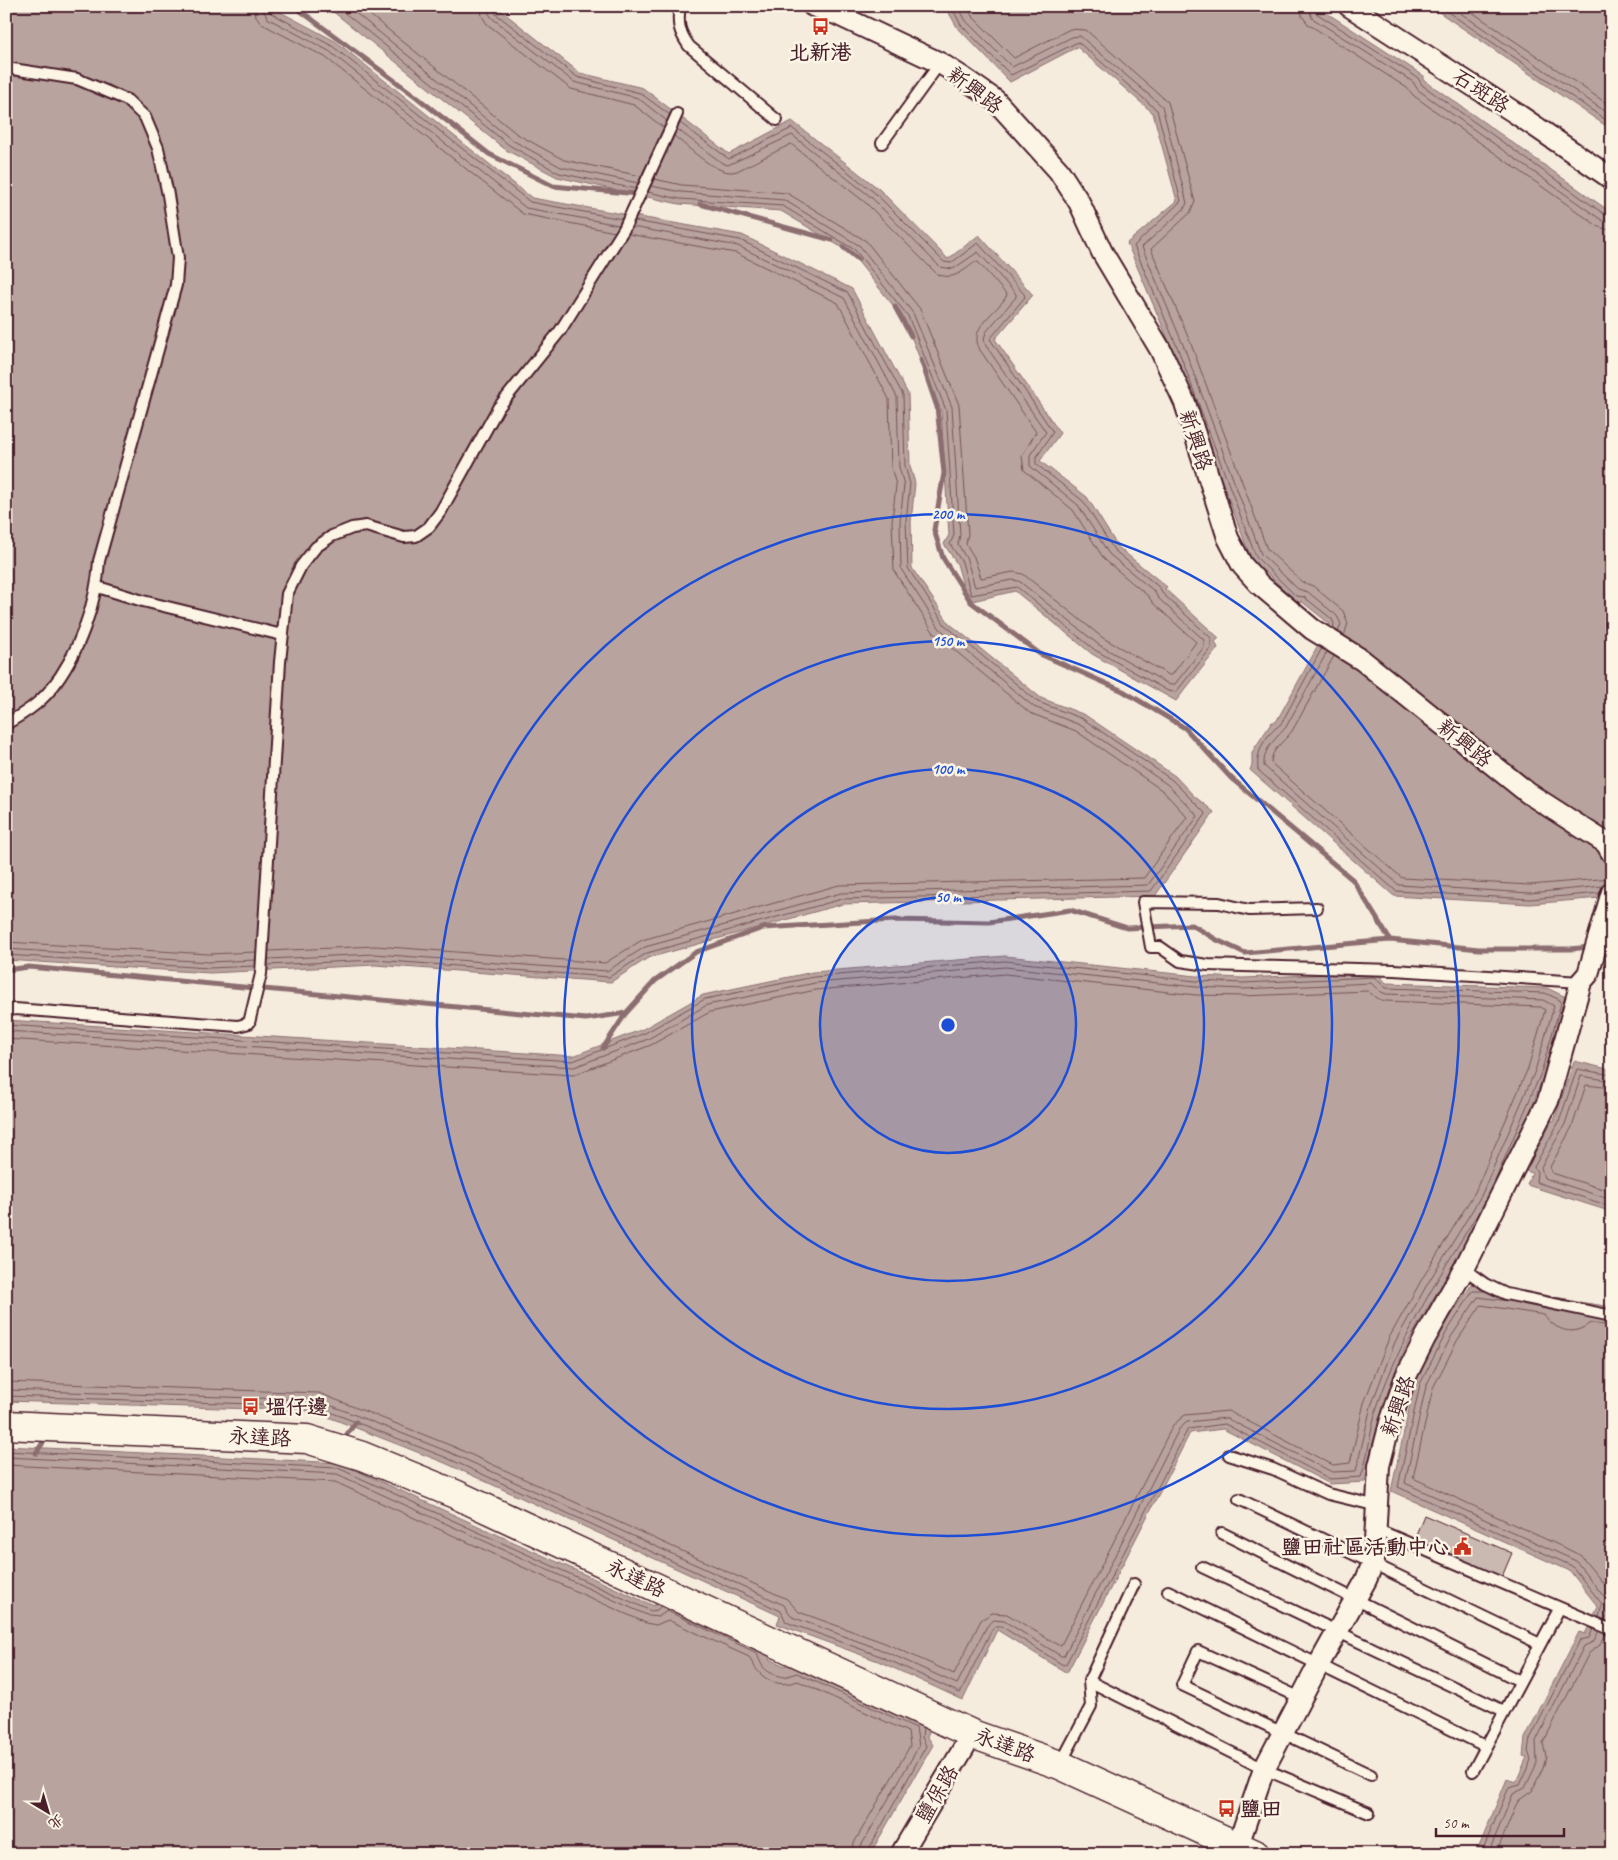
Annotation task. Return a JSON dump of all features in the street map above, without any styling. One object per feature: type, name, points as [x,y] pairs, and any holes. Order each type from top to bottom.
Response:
[{"type":"street","name":"新興路","points":[[812,6],[836,14],[940,63],[995,100],[1059,171],[1079,202],[1102,252],[1160,349],[1185,403],[1228,538],[1242,565],[1259,584],[1312,629],[1362,660],[1528,793],[1606,843],[1612,853]]},
{"type":"street","name":"石斑路","points":[[1349,6],[1517,114],[1612,179]]},
{"type":"street","name":"新興路","points":[[1246,1850],[1264,1769],[1372,1564],[1380,1466],[1390,1423],[1406,1376],[1464,1269],[1548,1101],[1612,892]]},
{"type":"street","name":"永達路","points":[[6,1425],[307,1439],[362,1456],[464,1499],[972,1734],[1060,1765],[1246,1850]]},
{"type":"street","name":"鹽保路","points":[[902,1854],[972,1734]]},
{"type":"lane","points":[[680,6],[677,22],[680,34],[689,46],[777,120]]},
{"type":"lane","points":[[882,142],[940,63]]},
{"type":"lane","points":[[6,68],[77,79],[127,100],[145,117],[158,148],[178,258],[176,285],[99,561],[98,587],[80,640],[52,688],[30,709],[6,724]]},
{"type":"lane","points":[[6,1011],[15,1009],[238,1026],[249,1023],[262,974],[282,635],[287,594],[301,566],[316,547],[332,536],[352,528],[366,526],[404,537],[416,536],[429,527],[441,511],[498,408],[560,331],[624,229],[636,207],[677,114]]},
{"type":"lane","points":[[98,587],[143,601],[282,635]]},
{"type":"lane","points":[[1317,908],[1249,910],[1218,903],[1144,902],[1152,947],[1160,947],[1180,961],[1208,965],[1585,978]]},
{"type":"lane","points":[[1464,1269],[1485,1284],[1506,1294],[1612,1316]]},
{"type":"lane","points":[[1229,1455],[1273,1469],[1328,1494],[1378,1506]]},
{"type":"lane","points":[[1239,1499],[1540,1644]]},
{"type":"lane","points":[[1376,1529],[1612,1630]]},
{"type":"lane","points":[[1222,1533],[1520,1681]]},
{"type":"lane","points":[[1202,1566],[1504,1711]]},
{"type":"lane","points":[[1060,1765],[1091,1706],[1089,1681],[1134,1584]]},
{"type":"lane","points":[[1168,1591],[1485,1746]]},
{"type":"lane","points":[[1472,1771],[1559,1608]]},
{"type":"lane","points":[[1301,1698],[1198,1651],[1182,1685],[1371,1774]]},
{"type":"lane","points":[[1089,1681],[1264,1769],[1369,1813]]},
{"type":"water","points":[[6,6],[269,6],[335,41],[532,198],[742,235],[852,289],[908,394],[910,466],[915,483],[911,522],[912,568],[949,623],[1041,698],[1085,715],[1175,776],[1194,796],[1214,812],[1155,896],[843,904],[648,958],[611,982],[375,965],[210,973],[6,960]]},
{"type":"water","points":[[326,6],[501,6],[499,9],[580,73],[643,88],[729,154],[792,121],[879,189],[948,259],[979,235],[1033,295],[995,339],[1060,433],[1040,461],[1087,497],[1118,547],[1167,587],[1165,589],[1219,638],[1215,642],[1218,648],[1176,701],[1092,654],[1015,591],[968,602],[957,564],[944,544],[949,535],[941,411],[904,319],[851,253],[781,211],[679,204],[557,177],[506,150]]},
{"type":"water","points":[[945,6],[1316,6],[1424,76],[1424,80],[1612,213],[1612,897],[1530,904],[1394,896],[1250,770],[1252,752],[1272,722],[1276,722],[1330,624],[1301,601],[1298,605],[1270,576],[1252,561],[1173,351],[1127,243],[1177,201],[1153,113],[1077,47],[1010,82],[957,27]]},
{"type":"water","points":[[1430,6],[1612,6],[1612,130]]},
{"type":"water","points":[[1005,956],[1196,976],[1243,978],[1377,972],[1386,983],[1547,988],[1568,998],[1534,1101],[1503,1176],[1482,1219],[1427,1308],[1399,1361],[1382,1412],[1365,1482],[1330,1484],[1223,1429],[1190,1433],[1067,1673],[997,1630],[963,1700],[878,1661],[777,1624],[780,1616],[445,1463],[313,1411],[6,1401],[6,1020],[573,1056],[643,1029],[703,995],[813,972]]},
{"type":"water","points":[[1574,1061],[1612,1070],[1612,1212],[1527,1185],[1532,1173],[1526,1171],[1552,1120],[1554,1121]]},
{"type":"water","points":[[1472,1284],[1567,1299],[1563,1310],[1574,1313],[1579,1302],[1612,1307],[1612,1854],[1476,1854],[1507,1779],[1516,1782],[1527,1757],[1523,1756],[1525,1738],[1579,1632],[1585,1634],[1598,1607],[1570,1571],[1391,1491],[1415,1382],[1441,1331]]},
{"type":"water","points":[[6,1446],[340,1463],[654,1606],[661,1596],[775,1648],[769,1659],[785,1666],[794,1659],[926,1719],[929,1732],[927,1736],[933,1745],[870,1854],[6,1854]]},
{"type":"building","name":"鹽田社區活動中心","points":[[1424,1515],[1512,1553],[1501,1579],[1413,1542]]},
{"type":"waterway","points":[[294,6],[414,95],[489,154],[553,186],[638,194]]},
{"type":"waterway","points":[[700,204],[832,240]]},
{"type":"waterway","points":[[843,247],[858,259]]},
{"type":"waterway","points":[[895,307],[911,336]]},
{"type":"waterway","points":[[921,360],[937,407],[944,473],[934,530],[943,558],[971,602],[1040,654],[1123,691],[1185,728],[1231,778],[1353,880],[1390,940]]},
{"type":"waterway","points":[[6,970],[29,967],[586,1019],[626,1013],[655,981],[696,952],[763,928],[895,920],[989,922],[1070,910],[1127,928],[1192,925],[1217,940],[1245,953],[1390,940],[1479,949],[1570,949],[1590,947]]},
{"type":"waterway","points":[[1601,945],[1612,943]]},
{"type":"waterway","points":[[603,1048],[626,1013]]},
{"type":"waterway","points":[[342,1441],[356,1422]]},
{"type":"waterway","points":[[36,1453],[48,1435]]},
{"type":"place","name":"北新港","points":[[820,27]]},
{"type":"place","name":"塭仔邊","points":[[251,1407]]},
{"type":"place","name":"鹽田社區活動中心","points":[[1463,1547]]},
{"type":"place","name":"鹽田","points":[[1226,1809]]}]
